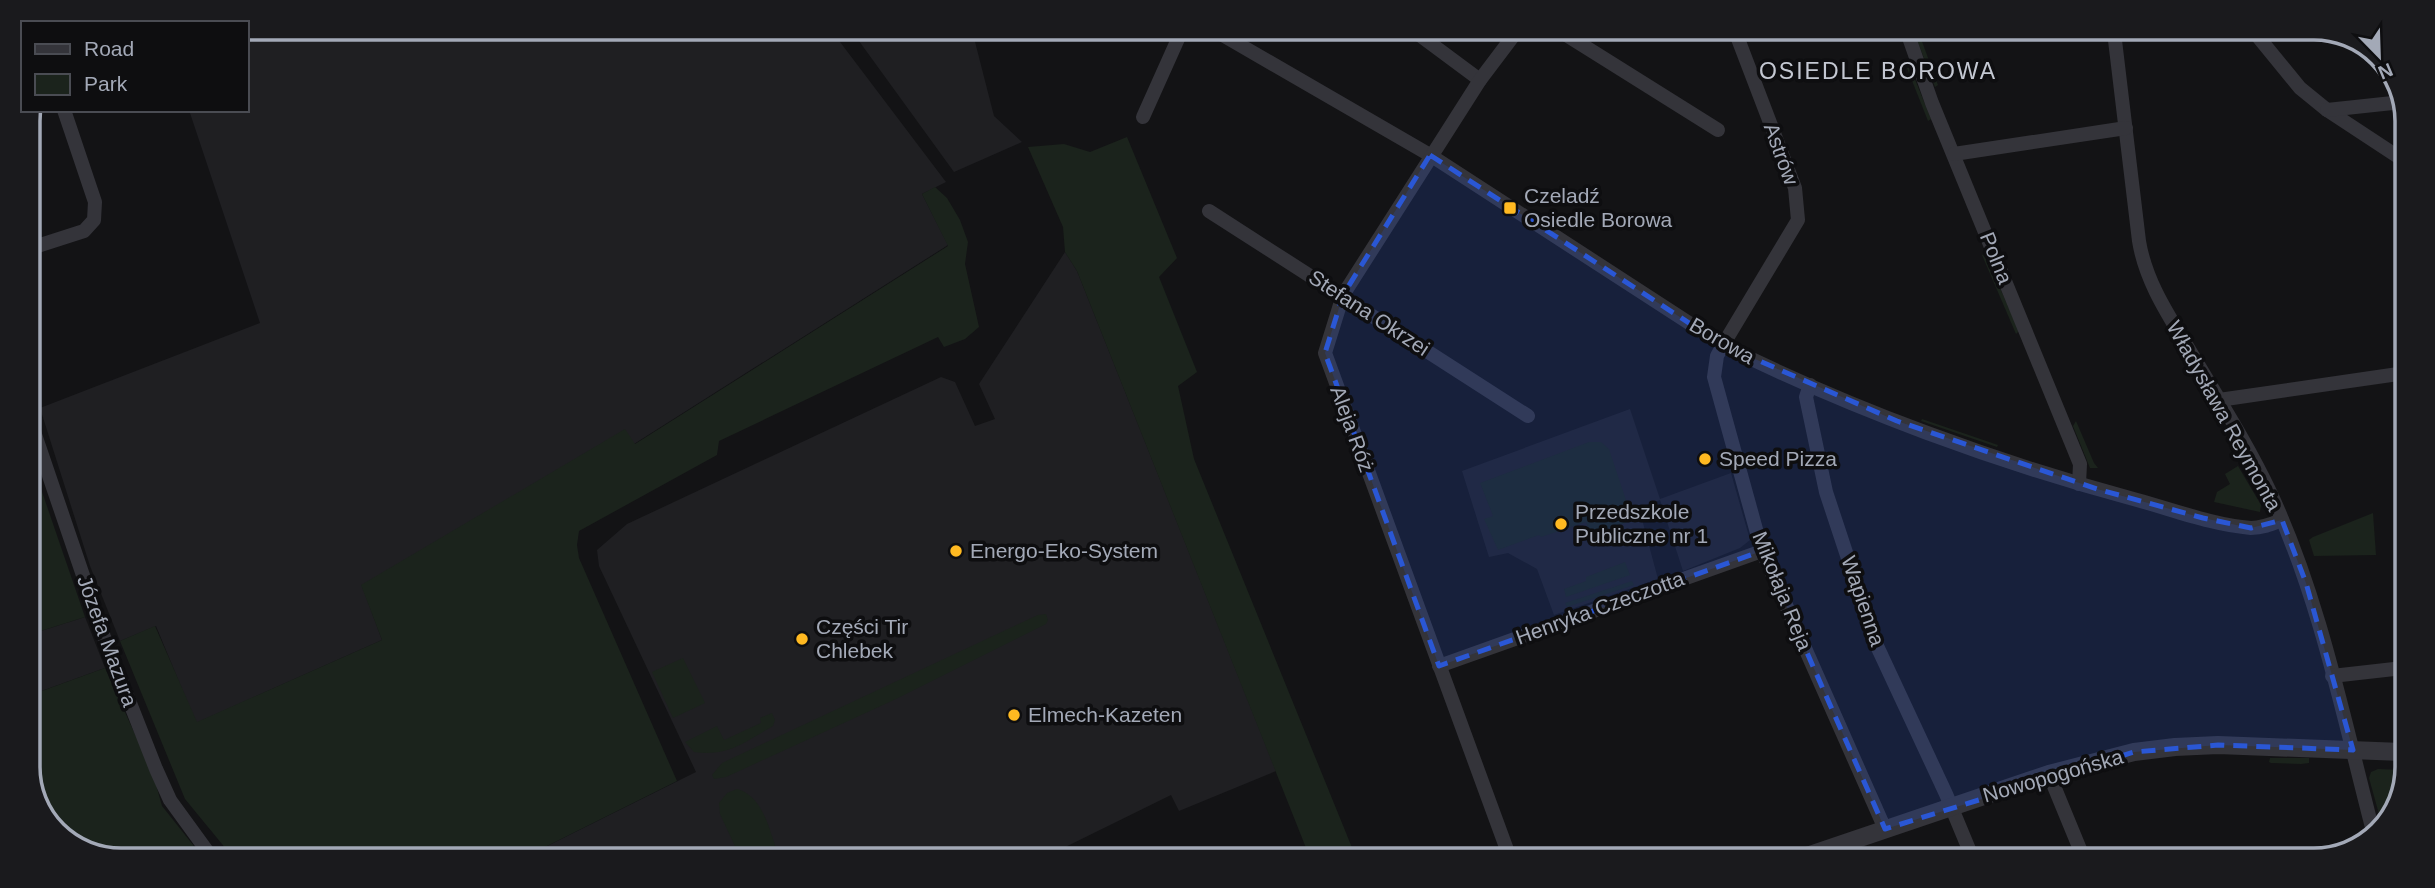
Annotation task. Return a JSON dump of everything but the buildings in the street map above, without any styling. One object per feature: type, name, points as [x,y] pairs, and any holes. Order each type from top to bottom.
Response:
[{"type":"street","points":[[1143,117],[1178,40]]},
{"type":"street","name":"Borowa","points":[[1231,40],[1430,155],[1723,345],[1897,421],[2079,484],[2203,518],[2251,528],[2267,527],[2282,520]]},
{"type":"street","points":[[1426,40],[1480,80]]},
{"type":"street","name":"Aleja Róż","points":[[1506,848],[1325,353],[1343,295],[1430,155],[1510,40]]},
{"type":"street","points":[[1574,40],[1718,130]]},
{"type":"street","name":"Astrów","points":[[1723,345],[1798,220],[1795,188],[1738,40]]},
{"type":"street","name":"Polna","points":[[1910,40],[2080,464],[2079,484]]},
{"type":"street","name":"Władysława Reymonta","points":[[2115,40],[2139,241],[2146,269],[2168,314],[2266,484],[2282,520],[2306,583],[2371,824]]},
{"type":"street","points":[[2266,40],[2300,88],[2327,110],[2395,155]]},
{"type":"street","points":[[2327,110],[2392,103]]},
{"type":"street","points":[[40,245],[84,231],[94,220],[95,202],[65,112]]},
{"type":"street","points":[[1954,154],[2126,128]]},
{"type":"street","name":"Stefana Okrzei","points":[[1209,211],[1528,416]]},
{"type":"street","name":"Mikołaja Reja","points":[[1723,345],[1717,356],[1714,377],[1762,551],[1885,829]]},
{"type":"street","points":[[2219,400],[2395,374]]},
{"type":"street","name":"Wapienna","points":[[1810,384],[1806,397],[1826,492],[1877,646],[1968,848]]},
{"type":"street","name":"Józefa Mazura","points":[[40,449],[104,637],[156,769],[170,800],[205,848]]},
{"type":"street","name":"Henryka Czeczotta","points":[[1439,666],[1762,551]]},
{"type":"street","points":[[2333,676],[2395,669]]},
{"type":"street","name":"Nowopogońska","points":[[1830,848],[2049,774],[2134,752],[2218,746],[2395,752]]},
{"type":"street","points":[[2049,774],[2079,848]]},
{"type":"highlighted area","points":[[1430,155],[1723,345],[1897,421],[2097,489],[2251,528],[2282,520],[2306,583],[2353,750],[2218,745],[2134,752],[1885,829],[1762,551],[1439,666],[1325,353],[1343,295]]},
{"type":"shaded area","points":[[248,40],[839,40],[946,182],[922,194],[948,245],[634,444],[625,430],[362,586],[382,640],[196,723],[156,626],[120,641],[90,566],[40,408],[260,323],[190,112],[248,112]]},
{"type":"shaded area","points":[[858,40],[975,40],[994,116],[1022,142],[954,172]]},
{"type":"shaded area","points":[[1065,252],[1077,271],[1276,771],[1179,811],[1171,795],[1063,848],[543,848],[696,772],[599,566],[597,550],[627,524],[941,377],[955,382],[975,426],[995,419],[979,384]]},
{"type":"shaded area","name":"Przedszkole Publiczne nr 1","points":[[1630,409],[1660,499],[1731,473],[1750,540],[1740,548],[1683,571],[1660,500],[1639,508],[1658,579],[1554,615],[1537,569],[1508,553],[1489,557],[1462,471]]},
{"type":"shaded area","points":[[85,617],[105,668],[40,692],[40,631]]},
{"type":"green space","points":[[1917,40],[1921,40],[1938,85],[1935,87]]},
{"type":"green space","points":[[1910,67],[1931,119],[1928,121],[1907,68]]},
{"type":"green space","points":[[1127,137],[1177,258],[1159,277],[1197,372],[1178,386],[1194,459],[1352,848],[1306,848],[1077,271],[1065,252],[1063,227],[1028,147],[1064,144],[1090,152]]},
{"type":"green space","points":[[935,187],[947,198],[960,220],[968,242],[965,264],[979,327],[965,339],[944,347],[938,337],[719,441],[717,455],[579,531],[579,558],[677,781],[543,848],[225,848],[185,799],[120,641],[155,626],[197,722],[382,640],[361,585],[625,429],[635,444],[948,246],[922,194]]},
{"type":"green space","points":[[1985,254],[2019,331],[2016,334],[1982,255]]},
{"type":"green space","points":[[1922,419],[1998,445],[1997,447],[1921,421]]},
{"type":"green space","points":[[2076,421],[2098,468],[2090,468],[2073,426]]},
{"type":"green space","points":[[1589,442],[1601,442],[1609,449],[1627,503],[1622,505],[1628,522],[1591,535],[1586,522],[1498,550],[1484,519],[1493,516],[1480,483]]},
{"type":"green space","points":[[2238,466],[2261,505],[2260,512],[2214,502],[2217,492],[2230,484],[2225,474]]},
{"type":"green space","points":[[40,486],[85,617],[40,631]]},
{"type":"green space","points":[[2373,513],[2376,555],[2314,556],[2309,540],[2313,537]]},
{"type":"green space","points":[[1625,562],[1630,575],[1566,597],[1564,589]]},
{"type":"green space","points":[[1632,581],[1634,585],[1567,607],[1565,603]]},
{"type":"green space","points":[[1046,614],[1046,624],[896,699],[726,777],[714,779],[712,775],[722,763],[1038,615]]},
{"type":"green space","points":[[683,658],[705,703],[673,718],[652,672]]},
{"type":"green space","points":[[105,668],[153,774],[162,806],[195,848],[110,847],[81,837],[64,824],[49,803],[40,772],[40,692]]},
{"type":"green space","points":[[772,713],[775,720],[773,726],[745,743],[727,750],[694,752],[685,742],[717,726],[724,740],[761,723],[760,718]]},
{"type":"green space","points":[[2270,758],[2309,758],[2309,763],[2271,763]]},
{"type":"green space","points":[[2378,769],[2395,770],[2390,793],[2379,814],[2369,778],[2371,772]]},
{"type":"green space","points":[[737,789],[754,799],[765,817],[776,848],[736,848],[720,814],[719,803],[727,793]]},
{"type":"place","name":"Czeladź Osiedle Borowa","points":[[1510,208]]},
{"type":"place","name":"Speed Pizza","points":[[1705,459]]},
{"type":"place","name":"Przedszkole Publiczne nr 1","points":[[1561,524]]},
{"type":"place","name":"Energo-Eko-System","points":[[956,551]]},
{"type":"place","name":"Części Tir Chlebek","points":[[802,639]]},
{"type":"place","name":"Elmech-Kazeten","points":[[1014,715]]},
{"type":"district","name":"OSIEDLE BOROWA","points":[[1878,71]]}]
